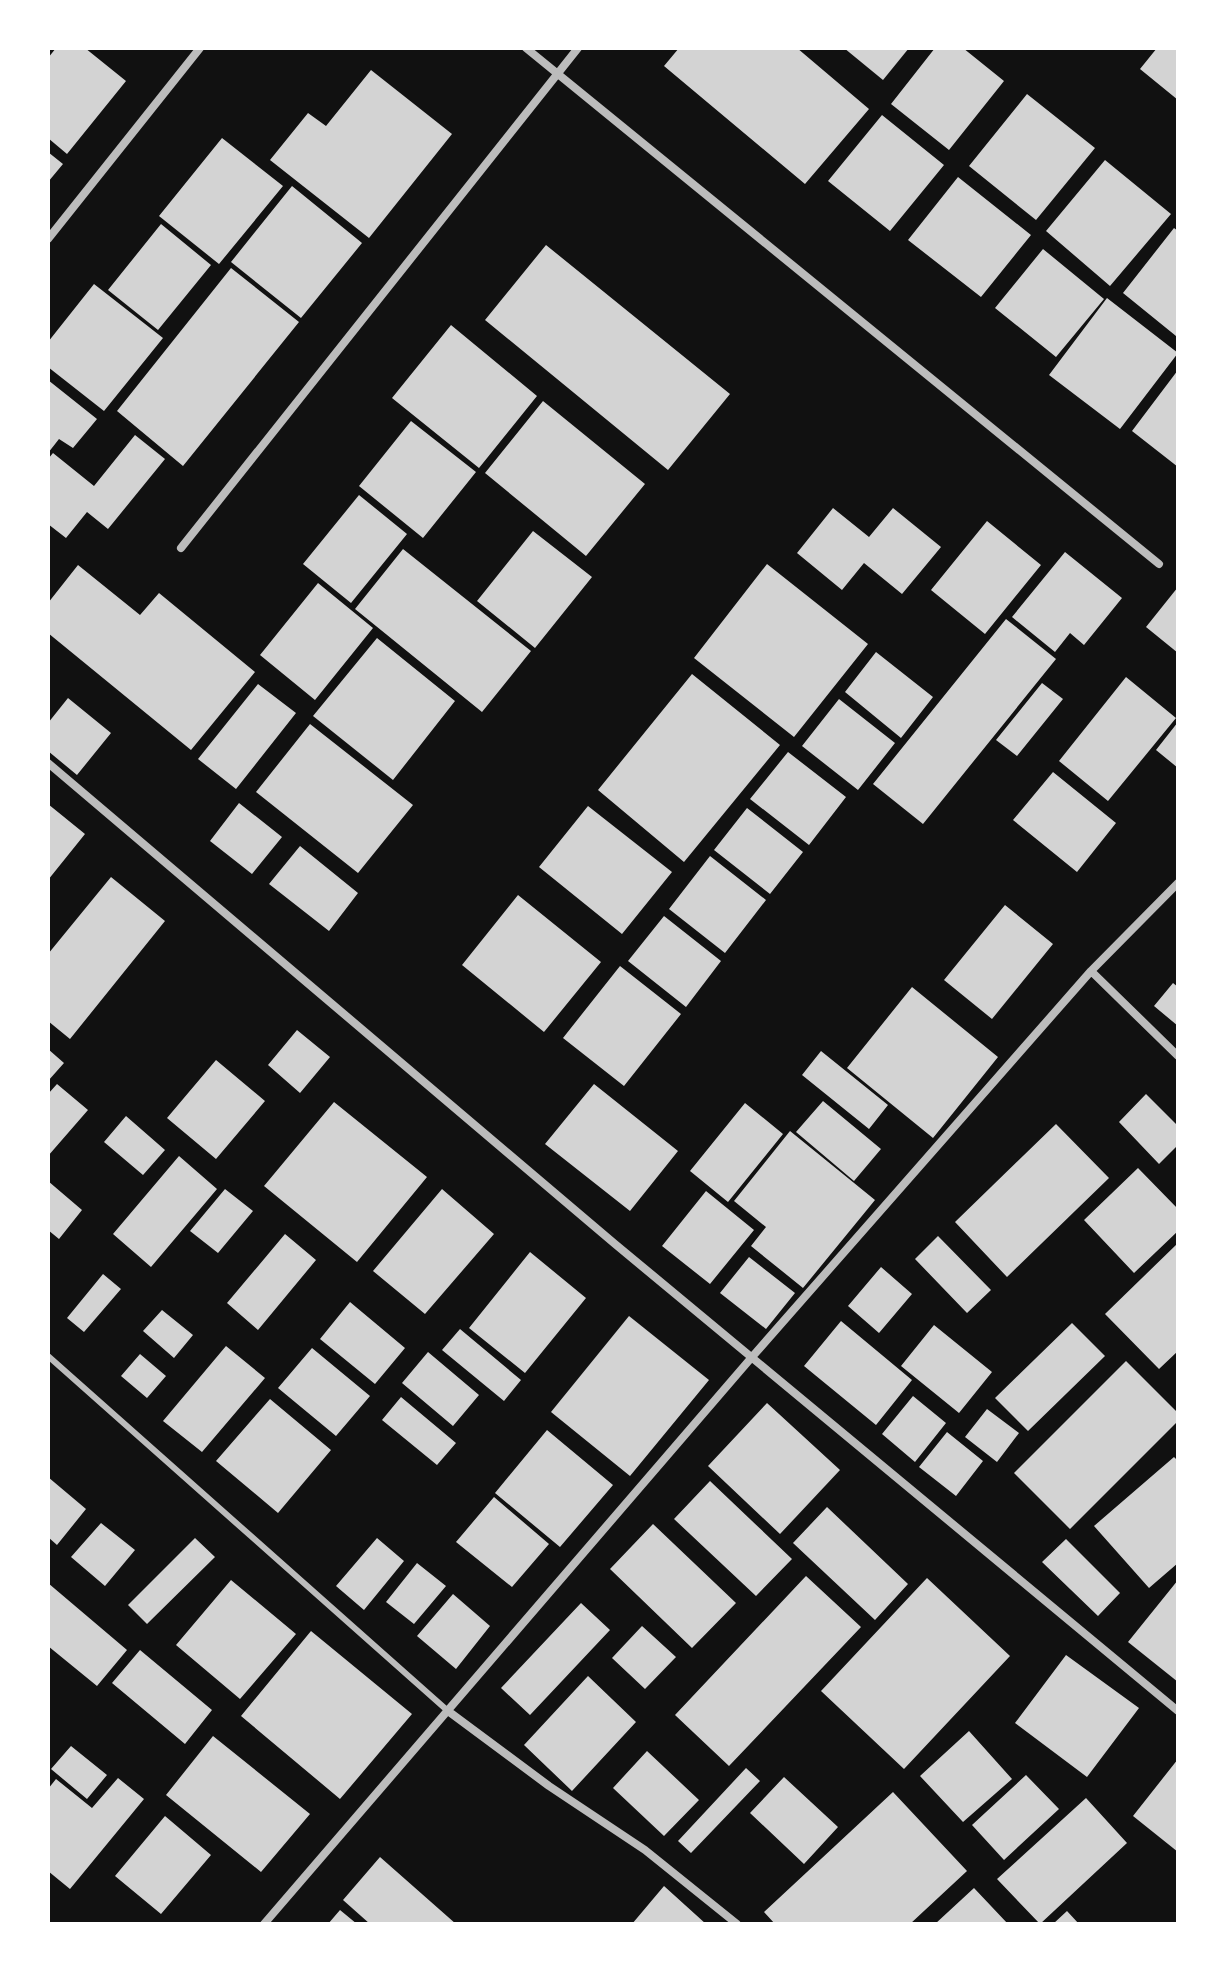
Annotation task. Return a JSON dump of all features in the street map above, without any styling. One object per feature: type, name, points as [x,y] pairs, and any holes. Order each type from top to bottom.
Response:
[{"type":"street","points":[[48,239],[200,48]]},
{"type":"street","points":[[526,48],[1159,564]]},
{"type":"street","points":[[181,548],[578,48]]},
{"type":"street","points":[[48,763],[752,1357],[1178,1711]]},
{"type":"street","points":[[264,1924],[752,1357],[1091,971],[1178,883]]},
{"type":"street","points":[[1091,971],[1178,1056]]},
{"type":"street","points":[[448,1711],[549,1786],[645,1850],[737,1924]]},
{"type":"lane","points":[[48,1356],[448,1711]]},
{"type":"building","points":[[56,48],[85,48],[126,81],[67,154],[48,138],[48,58]]},
{"type":"building","points":[[679,48],[797,48],[869,109],[805,184],[664,66]]},
{"type":"building","points":[[844,48],[909,48],[883,80]]},
{"type":"building","points":[[935,48],[963,48],[1004,81],[949,150],[891,104]]},
{"type":"building","points":[[1157,48],[1178,48],[1178,100],[1140,69]]},
{"type":"building","points":[[371,70],[452,134],[369,238],[270,160],[308,113],[326,126]]},
{"type":"building","points":[[1027,94],[1095,148],[1036,220],[969,166]]},
{"type":"building","points":[[882,115],[944,165],[890,231],[828,181]]},
{"type":"building","points":[[222,138],[283,186],[219,264],[159,216]]},
{"type":"building","points":[[48,152],[63,164],[48,182]]},
{"type":"building","points":[[1105,160],[1171,214],[1110,286],[1046,231]]},
{"type":"building","points":[[958,177],[1031,235],[981,297],[908,240]]},
{"type":"building","points":[[292,186],[362,243],[301,318],[231,262]]},
{"type":"building","points":[[161,224],[211,265],[158,330],[108,290]]},
{"type":"building","points":[[1174,228],[1178,231],[1176,336],[1123,293]]},
{"type":"building","points":[[546,245],[730,394],[668,470],[485,320]]},
{"type":"building","points":[[1043,249],[1104,299],[1056,357],[995,308]]},
{"type":"building","points":[[231,268],[299,322],[183,466],[117,411]]},
{"type":"building","points":[[94,284],[163,338],[104,411],[48,367],[48,342]]},
{"type":"building","points":[[1107,298],[1178,353],[1120,429],[1049,375]]},
{"type":"building","points":[[451,325],[537,396],[479,468],[392,398]]},
{"type":"building","points":[[1178,370],[1178,467],[1132,431]]},
{"type":"building","points":[[48,380],[97,419],[73,448],[59,439],[48,453]]},
{"type":"building","points":[[543,401],[645,484],[586,556],[485,473]]},
{"type":"building","points":[[411,421],[476,472],[423,538],[359,486]]},
{"type":"building","points":[[135,435],[165,459],[108,529],[87,512],[66,538],[48,524],[48,459],[53,453],[94,486]]},
{"type":"building","points":[[359,495],[407,534],[351,603],[303,564]]},
{"type":"building","points":[[833,508],[869,537],[893,508],[941,547],[902,594],[864,563],[842,590],[797,553]]},
{"type":"building","points":[[987,521],[1041,565],[985,634],[931,590]]},
{"type":"building","points":[[533,531],[592,577],[535,648],[477,601]]},
{"type":"building","points":[[403,549],[531,651],[482,712],[355,609]]},
{"type":"building","points":[[1065,552],[1122,598],[1084,645],[1070,633],[1055,652],[1012,617]]},
{"type":"building","points":[[767,564],[868,644],[794,737],[694,658]]},
{"type":"building","points":[[78,565],[140,615],[159,593],[255,672],[191,750],[48,633],[48,603]]},
{"type":"building","points":[[318,583],[373,628],[315,700],[260,655]]},
{"type":"building","points":[[1178,587],[1178,653],[1146,627]]},
{"type":"building","points":[[1006,619],[1056,659],[923,824],[873,784]]},
{"type":"building","points":[[377,638],[455,701],[393,780],[313,716]]},
{"type":"building","points":[[876,652],[933,697],[901,738],[845,692]]},
{"type":"building","points":[[692,674],[780,745],[684,862],[598,790]]},
{"type":"building","points":[[1126,677],[1176,718],[1108,801],[1059,761]]},
{"type":"building","points":[[1042,683],[1063,699],[1017,756],[996,740]]},
{"type":"building","points":[[258,684],[296,713],[236,789],[198,759]]},
{"type":"building","points":[[68,698],[111,733],[77,775],[48,751],[48,723]]},
{"type":"building","points":[[839,699],[895,743],[858,790],[802,746]]},
{"type":"building","points":[[1178,722],[1178,768],[1156,750]]},
{"type":"building","points":[[310,724],[413,805],[358,873],[256,792]]},
{"type":"building","points":[[788,752],[846,797],[809,845],[750,799]]},
{"type":"building","points":[[1053,772],[1116,823],[1077,872],[1013,820]]},
{"type":"building","points":[[239,803],[282,837],[252,874],[210,841]]},
{"type":"building","points":[[48,804],[85,834],[48,880]]},
{"type":"building","points":[[588,806],[672,872],[622,934],[539,867]]},
{"type":"building","points":[[747,808],[803,852],[770,894],[714,850]]},
{"type":"building","points":[[300,846],[358,893],[329,931],[269,884]]},
{"type":"building","points":[[710,856],[766,900],[725,953],[669,909]]},
{"type":"building","points":[[111,877],[165,921],[70,1039],[48,1021],[48,954]]},
{"type":"building","points":[[518,895],[601,962],[544,1032],[462,965]]},
{"type":"building","points":[[1005,905],[1053,944],[992,1019],[944,980]]},
{"type":"building","points":[[664,916],[721,961],[686,1007],[628,961]]},
{"type":"building","points":[[620,966],[681,1014],[624,1086],[563,1038]]},
{"type":"building","points":[[1173,983],[1178,987],[1178,1026],[1154,1006]]},
{"type":"building","points":[[912,987],[998,1057],[933,1138],[847,1068]]},
{"type":"building","points":[[297,1030],[330,1057],[300,1093],[268,1065]]},
{"type":"building","points":[[48,1049],[64,1063],[48,1081]]},
{"type":"building","points":[[821,1051],[888,1105],[869,1129],[802,1075]]},
{"type":"building","points":[[216,1060],[265,1101],[216,1159],[167,1118]]},
{"type":"building","points":[[57,1084],[88,1110],[48,1156],[48,1094]]},
{"type":"building","points":[[594,1084],[678,1151],[630,1211],[545,1144]]},
{"type":"building","points":[[1146,1094],[1178,1126],[1178,1145],[1159,1164],[1119,1122]]},
{"type":"building","points":[[823,1101],[881,1149],[854,1181],[796,1132]]},
{"type":"building","points":[[334,1102],[427,1177],[357,1262],[264,1186]]},
{"type":"building","points":[[745,1103],[783,1134],[728,1202],[690,1171]]},
{"type":"building","points":[[126,1116],[165,1150],[143,1175],[104,1142]]},
{"type":"building","points":[[1056,1124],[1109,1178],[1007,1277],[955,1222]]},
{"type":"building","points":[[790,1131],[875,1200],[803,1288],[751,1246],[766,1227],[734,1201]]},
{"type":"building","points":[[179,1156],[217,1189],[151,1267],[113,1234]]},
{"type":"building","points":[[1138,1168],[1178,1209],[1178,1231],[1134,1273],[1084,1220]]},
{"type":"building","points":[[48,1181],[82,1210],[59,1239],[48,1230]]},
{"type":"building","points":[[225,1189],[253,1211],[218,1253],[190,1231]]},
{"type":"building","points":[[442,1189],[494,1234],[425,1314],[373,1271]]},
{"type":"building","points":[[706,1191],[754,1230],[710,1284],[662,1246]]},
{"type":"building","points":[[285,1234],[316,1260],[258,1330],[227,1303]]},
{"type":"building","points":[[938,1236],[991,1290],[967,1313],[915,1259]]},
{"type":"building","points":[[1178,1243],[1178,1351],[1159,1369],[1105,1314]]},
{"type":"building","points":[[530,1252],[586,1298],[525,1373],[469,1328]]},
{"type":"building","points":[[749,1257],[795,1293],[766,1329],[720,1293]]},
{"type":"building","points":[[881,1267],[912,1294],[879,1333],[848,1306]]},
{"type":"building","points":[[103,1274],[121,1289],[84,1332],[67,1318]]},
{"type":"building","points":[[350,1302],[405,1348],[375,1384],[320,1339]]},
{"type":"building","points":[[162,1310],[193,1335],[174,1358],[143,1331]]},
{"type":"building","points":[[629,1316],[709,1380],[630,1476],[551,1412]]},
{"type":"building","points":[[841,1321],[912,1380],[876,1425],[804,1366]]},
{"type":"building","points":[[1072,1323],[1105,1356],[1028,1431],[995,1398]]},
{"type":"building","points":[[934,1325],[992,1372],[959,1413],[901,1366]]},
{"type":"building","points":[[460,1329],[521,1380],[504,1401],[442,1350]]},
{"type":"building","points":[[226,1346],[265,1378],[202,1452],[163,1421]]},
{"type":"building","points":[[312,1348],[370,1396],[336,1436],[278,1388]]},
{"type":"building","points":[[428,1352],[479,1395],[453,1426],[402,1383]]},
{"type":"building","points":[[140,1354],[166,1376],[147,1398],[121,1376]]},
{"type":"building","points":[[1126,1361],[1178,1413],[1178,1421],[1070,1529],[1014,1473]]},
{"type":"building","points":[[913,1396],[946,1423],[915,1462],[882,1434]]},
{"type":"building","points":[[401,1397],[456,1443],[437,1465],[382,1420]]},
{"type":"building","points":[[270,1399],[331,1450],[278,1513],[216,1461]]},
{"type":"building","points":[[767,1403],[840,1470],[780,1534],[708,1466]]},
{"type":"building","points":[[987,1409],[1019,1433],[997,1462],[965,1437]]},
{"type":"building","points":[[547,1430],[613,1485],[560,1547],[495,1493]]},
{"type":"building","points":[[947,1432],[983,1461],[956,1496],[919,1467]]},
{"type":"building","points":[[1174,1457],[1178,1461],[1178,1563],[1149,1588],[1094,1526]]},
{"type":"building","points":[[48,1477],[86,1509],[57,1545],[48,1537]]},
{"type":"building","points":[[710,1481],[792,1559],[756,1596],[674,1519]]},
{"type":"building","points":[[494,1497],[549,1544],[512,1587],[456,1542]]},
{"type":"building","points":[[827,1507],[908,1584],[875,1620],[793,1543]]},
{"type":"building","points":[[101,1523],[135,1550],[105,1586],[71,1557]]},
{"type":"building","points":[[653,1524],[736,1603],[692,1648],[610,1569]]},
{"type":"building","points":[[195,1538],[215,1557],[147,1624],[128,1605]]},
{"type":"building","points":[[377,1538],[404,1561],[364,1610],[336,1586]]},
{"type":"building","points":[[1066,1539],[1120,1593],[1098,1616],[1042,1562]]},
{"type":"building","points":[[417,1563],[446,1586],[414,1624],[386,1602]]},
{"type":"building","points":[[806,1576],[861,1627],[729,1766],[675,1715]]},
{"type":"building","points":[[927,1578],[1010,1656],[904,1769],[821,1691]]},
{"type":"building","points":[[231,1580],[296,1634],[240,1699],[176,1645]]},
{"type":"building","points":[[1178,1580],[1178,1682],[1128,1642]]},
{"type":"building","points":[[48,1583],[127,1650],[97,1686],[48,1646]]},
{"type":"building","points":[[453,1594],[490,1626],[456,1669],[417,1636]]},
{"type":"building","points":[[581,1603],[610,1630],[530,1715],[501,1688]]},
{"type":"building","points":[[642,1626],[676,1657],[645,1689],[612,1658]]},
{"type":"building","points":[[311,1631],[412,1714],[340,1799],[241,1716]]},
{"type":"building","points":[[140,1650],[212,1710],[185,1744],[112,1683]]},
{"type":"building","points":[[1066,1655],[1139,1708],[1087,1777],[1015,1723]]},
{"type":"building","points":[[588,1676],[636,1722],[572,1791],[524,1745]]},
{"type":"building","points":[[969,1731],[1012,1779],[963,1822],[920,1776]]},
{"type":"building","points":[[213,1736],[310,1814],[261,1872],[166,1795]]},
{"type":"building","points":[[71,1746],[107,1775],[87,1799],[51,1769]]},
{"type":"building","points":[[647,1751],[699,1800],[664,1836],[613,1788]]},
{"type":"building","points":[[1178,1759],[1178,1852],[1133,1816]]},
{"type":"building","points":[[746,1768],[760,1781],[691,1853],[678,1841]]},
{"type":"building","points":[[1026,1775],[1059,1809],[1004,1860],[972,1825]]},
{"type":"building","points":[[784,1777],[838,1827],[804,1864],[750,1813]]},
{"type":"building","points":[[118,1778],[144,1799],[70,1889],[48,1871],[48,1789],[56,1779],[92,1808]]},
{"type":"building","points":[[893,1792],[967,1871],[910,1924],[775,1924],[764,1912]]},
{"type":"building","points":[[1086,1798],[1127,1843],[1040,1924],[997,1879]]},
{"type":"building","points":[[165,1816],[211,1855],[161,1914],[115,1876]]},
{"type":"building","points":[[380,1857],[456,1924],[370,1924],[343,1900]]},
{"type":"building","points":[[664,1886],[706,1924],[632,1924]]},
{"type":"building","points":[[974,1888],[1008,1924],[935,1924]]},
{"type":"building","points":[[340,1910],[357,1924],[328,1924]]},
{"type":"building","points":[[1067,1911],[1079,1924],[1053,1924]]}]
